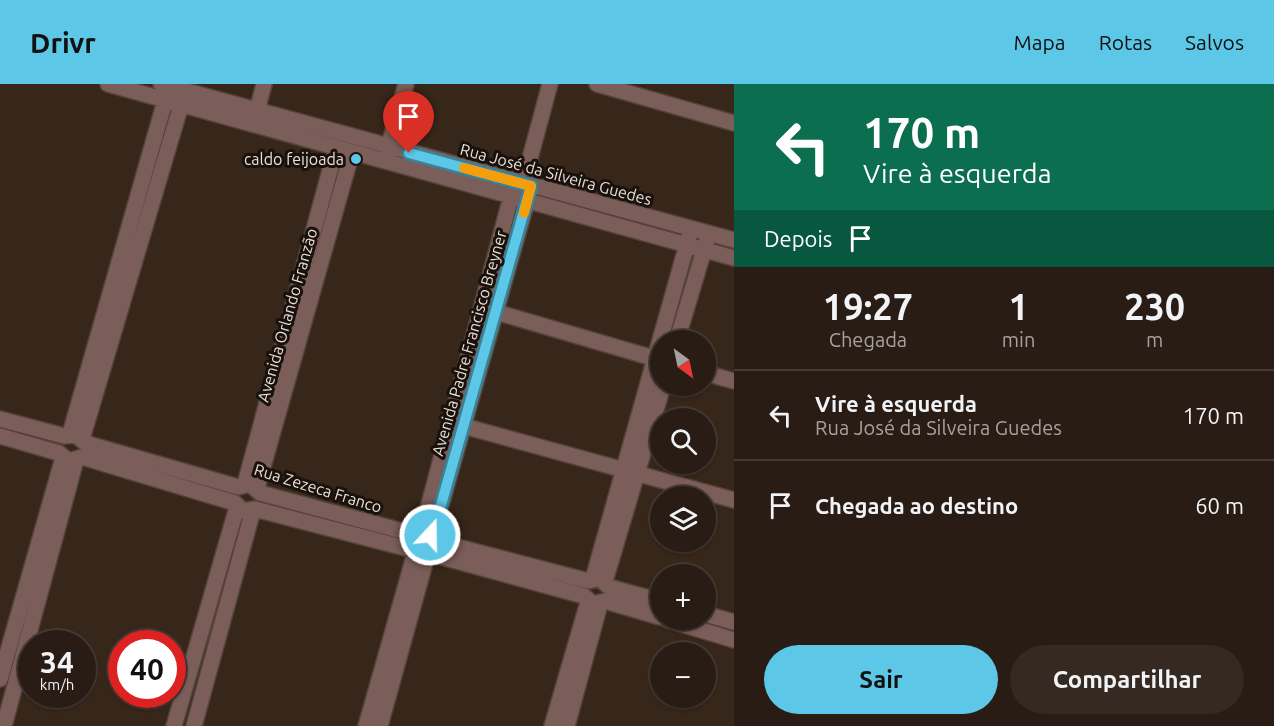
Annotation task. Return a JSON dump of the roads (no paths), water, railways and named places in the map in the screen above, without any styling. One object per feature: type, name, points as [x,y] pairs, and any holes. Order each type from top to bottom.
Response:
[{"type":"street","name":"Rua José da Silveira Guedes","points":[[161,84],[336,148],[352,152],[386,154]]},
{"type":"street","points":[[255,118],[264,84]]},
{"type":"street","points":[[386,154],[406,84]]},
{"type":"street","name":"Avenida Padre Francisco Breyner","points":[[490,310],[513,189],[530,158],[550,84]]},
{"type":"street","points":[[597,84],[734,123]]},
{"type":"street","name":"Rua José da Silveira Guedes","points":[[117,85],[165,101],[255,118],[513,189],[531,186],[734,240]]},
{"type":"street","points":[[4,726],[25,620],[165,101]]},
{"type":"street","points":[[73,448],[182,105]]},
{"type":"street","name":"Avenida Orlando Franzão","points":[[194,726],[254,509],[260,503],[250,488],[336,148]]},
{"type":"street","name":"Avenida Orlando Franzão","points":[[186,680],[236,505],[234,495],[250,488],[352,152]]},
{"type":"street","name":"Avenida Padre Francisco Breyner","points":[[380,726],[424,545],[457,424],[490,310],[531,186],[530,158]]},
{"type":"street","name":"Rua José da Silveira Guedes","points":[[513,189],[527,201],[734,258]]},
{"type":"street","points":[[665,330],[691,229]]},
{"type":"street","points":[[680,330],[709,233]]},
{"type":"street","points":[[490,310],[650,357]]},
{"type":"street","points":[[716,375],[734,381]]},
{"type":"street","points":[[567,726],[622,468],[650,381]]},
{"type":"street","points":[[552,726],[660,396]]},
{"type":"street","name":"Rua Zezeca Franco","points":[[0,419],[73,448],[236,505],[246,511],[254,509],[424,545],[596,591],[650,599]]},
{"type":"street","points":[[457,424],[734,500]]},
{"type":"street","name":"Rua Zezeca Franco","points":[[0,436],[73,448],[250,488],[424,545]]},
{"type":"street","name":"Avenida Padre Francisco Breyner","points":[[366,726],[424,545]]},
{"type":"street","name":"Rua Zezeca Franco","points":[[596,591],[650,613]]},
{"type":"street","points":[[716,617],[734,622]]},
{"type":"street","points":[[0,679],[25,620]]},
{"type":"street","points":[[701,630],[734,640]]},
{"type":"street","points":[[186,688],[204,692]]},
{"type":"street","name":"Avenida Orlando Franzão","points":[[174,726],[179,708]]},
{"type":"place","name":"caldo feijoada","points":[[356,159]]}]
